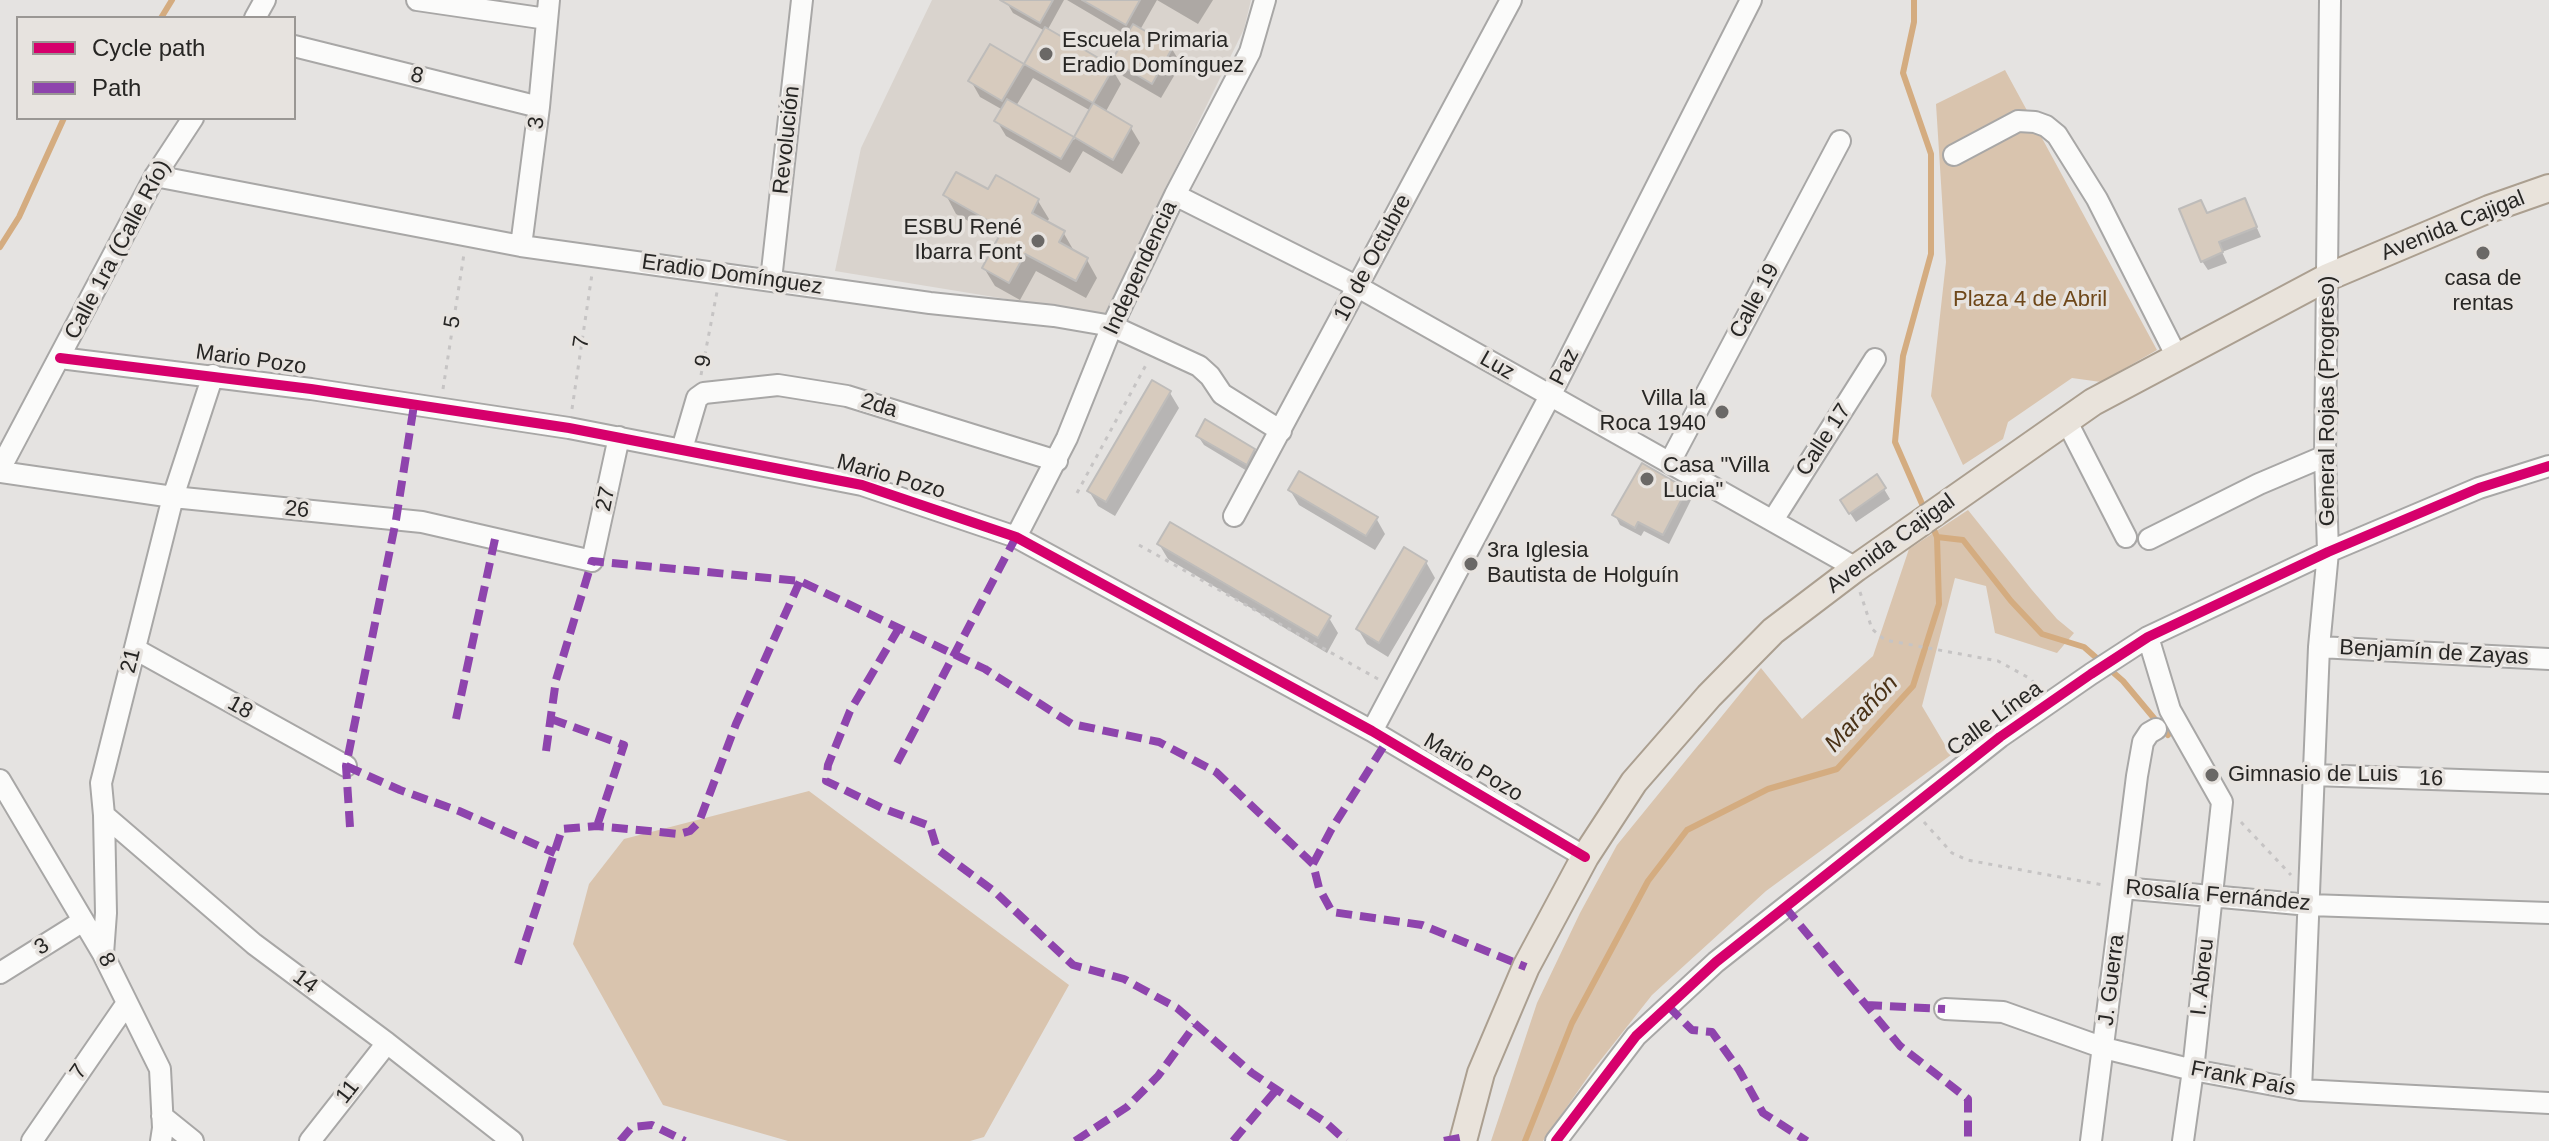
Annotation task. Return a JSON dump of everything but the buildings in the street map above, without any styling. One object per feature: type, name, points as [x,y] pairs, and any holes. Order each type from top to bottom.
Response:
[{"type":"main road","name":"Avenida Cajigal","points":[[1463,1141],[1481,1073],[1526,967],[1585,857],[1634,782],[1709,696],[1773,631],[1853,570],[2093,402],[2328,277],[2489,209],[2549,188]]},
{"type":"street","points":[[417,0],[548,10]]},
{"type":"street","name":"Revolución","points":[[771,280],[802,0]]},
{"type":"street","name":"Independencia","points":[[1016,537],[1057,461],[1112,326],[1175,195],[1250,52],[1265,0]]},
{"type":"street","name":"10 de Octubre","points":[[1234,516],[1511,0]]},
{"type":"street","name":"Paz","points":[[1372,731],[1550,396],[1751,0]]},
{"type":"street","name":"General Rojas (Progreso)","points":[[2301,1090],[2319,647],[2328,552],[2325,456],[2330,0]]},
{"type":"street","name":"3","points":[[521,246],[548,10]]},
{"type":"street","name":"8","points":[[296,46],[539,107]]},
{"type":"street","name":"Calle 1ra (Calle Río)","points":[[0,471],[155,176],[192,120]]},
{"type":"street","points":[[1954,155],[2018,121],[2035,122],[2057,135],[2097,199],[2177,357]]},
{"type":"street","name":"Calle 19","points":[[1670,462],[1840,141]]},
{"type":"street","name":"Eradio Domínguez","points":[[155,176],[521,246],[1112,326],[1199,366],[1222,394],[1281,431]]},
{"type":"street","name":"Luz","points":[[1175,195],[1358,287],[1773,520],[1853,570]]},
{"type":"street","name":"Mario Pozo","points":[[60,358],[213,375],[569,428],[862,485],[1016,537],[1372,731],[1585,857]]},
{"type":"street","name":"Calle 17","points":[[1773,520],[1875,359]]},
{"type":"street","name":"21","points":[[103,954],[106,913],[101,783],[173,497],[213,375]]},
{"type":"street","name":"2da","points":[[697,398],[712,390],[778,385],[847,396],[1057,461]]},
{"type":"street","name":"9","points":[[682,449],[697,398]]},
{"type":"street","points":[[2066,420],[2126,537]]},
{"type":"street","name":"27","points":[[592,561],[619,437]]},
{"type":"street","points":[[2149,539],[2245,490],[2325,456]]},
{"type":"street","name":"Calle Línea","points":[[1556,1141],[1636,1036],[1716,962],[2000,737],[2091,674],[2125,655],[2148,637],[2328,552],[2479,488],[2549,466]]},
{"type":"street","name":"26","points":[[0,471],[173,497],[422,522],[592,561]]},
{"type":"street","points":[[2148,637],[2170,710],[2222,802]]},
{"type":"street","name":"Benjamín de Zayas","points":[[2319,647],[2549,659]]},
{"type":"street","name":"18","points":[[135,649],[346,766]]},
{"type":"street","name":"J. Guerra","points":[[2091,1141],[2143,742],[2156,729]]},
{"type":"street","name":"16","points":[[2313,775],[2549,783]]},
{"type":"street","name":"8","points":[[0,780],[103,954],[160,1069],[162,1116]]},
{"type":"street","name":"I. Abreu","points":[[2183,1141],[2222,802]]},
{"type":"street","name":"14","points":[[104,815],[254,944],[512,1141]]},
{"type":"street","name":"Rosalía Fernández","points":[[2123,888],[2212,897],[2549,913]]},
{"type":"street","name":"3","points":[[0,973],[83,921]]},
{"type":"street","name":"7","points":[[32,1141],[127,1003]]},
{"type":"street","name":"Frank País","points":[[1945,1009],[2003,1012],[2104,1048],[2193,1070],[2301,1090],[2549,1103]]},
{"type":"street","name":"11","points":[[310,1141],[387,1043]]},
{"type":"street","points":[[161,1141],[162,1116]]},
{"type":"street","points":[[162,1116],[193,1141]]},
{"type":"path","points":[[1077,493],[1156,346]]},
{"type":"path","points":[[1139,545],[1395,688]]},
{"type":"path","points":[[1853,570],[1872,629],[1885,640],[1998,661],[2031,679],[2049,705]]},
{"type":"path","points":[[2222,802],[2309,900]]},
{"type":"shaded area","points":[[932,0],[1251,0],[1244,29],[1104,315],[835,271],[861,148]]},
{"type":"green space","name":"Plaza 4 de Abril","points":[[2005,70],[2157,350],[2101,382],[2072,378],[2008,422],[2003,439],[1963,465],[1931,396],[1946,262],[1936,104]]},
{"type":"green space","points":[[1968,510],[2032,590],[2074,633],[2057,653],[1995,633],[1986,586],[1955,578],[1922,706],[1951,755],[1766,891],[1652,995],[1592,1071],[1543,1141],[1491,1141],[1537,1003],[1617,845],[1761,668],[1802,719],[1873,656],[1909,549]]},
{"type":"green space","points":[[809,791],[1069,985],[984,1137],[970,1141],[788,1141],[663,1105],[573,944],[589,884],[624,839]]},
{"type":"waterway","points":[[162,16],[172,0]]},
{"type":"waterway","name":"Marañón","points":[[1914,0],[1914,22],[1903,73],[1931,154],[1931,254],[1903,356],[1895,442],[1926,513]]},
{"type":"waterway","points":[[0,247],[19,217],[63,120]]},
{"type":"waterway","name":"Marañón","points":[[1525,1141],[1572,1023],[1648,881],[1687,830],[1768,789],[1837,769],[1913,686],[1939,604],[1937,537],[1931,523]]},
{"type":"waterway","points":[[1937,537],[1963,540],[2011,601],[2042,634],[2084,647],[2123,681],[2168,735]]},
{"type":"marked path","points":[[350,827],[346,766],[396,520],[414,405]]},
{"type":"marked path","points":[[897,763],[1016,537]]},
{"type":"marked path","points":[[456,719],[495,539]]},
{"type":"marked path","points":[[546,751],[556,680],[592,561],[800,581],[985,669],[1072,724],[1159,742],[1216,772],[1313,864],[1319,888],[1332,912],[1422,925],[1526,967]]},
{"type":"marked path","points":[[518,964],[562,829],[597,826],[679,834],[690,831],[699,822],[736,724],[800,581]]},
{"type":"marked path","points":[[899,628],[850,711],[828,765],[826,781],[882,808],[930,826],[937,849],[995,892],[1073,965],[1124,979],[1177,1008],[1252,1073],[1325,1122],[1346,1141]]},
{"type":"marked path","points":[[551,719],[624,745],[597,826]]},
{"type":"marked path","points":[[1313,864],[1387,741]]},
{"type":"marked path","points":[[346,766],[555,853]]},
{"type":"marked path","points":[[1785,907],[1900,1046],[1968,1099],[1968,1141]]},
{"type":"marked path","points":[[1866,1005],[1945,1009]]},
{"type":"marked path","points":[[1668,1006],[1692,1030],[1712,1032],[1739,1070],[1763,1113],[1807,1141]]},
{"type":"marked path","points":[[1075,1141],[1127,1107],[1158,1076],[1195,1025]]},
{"type":"marked path","points":[[1233,1141],[1276,1090]]},
{"type":"marked path","points":[[620,1141],[632,1127],[652,1125],[685,1141]]},
{"type":"marked path","points":[[1444,1141],[1464,1137]]},
{"type":"cycle path","points":[[60,358],[311,389],[569,428],[862,485],[1016,537],[1372,731],[1585,857]]},
{"type":"cycle path","points":[[1556,1141],[1636,1036],[1716,962],[2000,737],[2091,674],[2148,637],[2328,552],[2479,488],[2549,466]]},
{"type":"place","name":"Escuela Primaria Eradio Domínguez","points":[[1046,54]]},
{"type":"place","name":"ESBU René Ibarra Font","points":[[1038,241]]},
{"type":"place","name":"casa de rentas","points":[[2483,253]]},
{"type":"place","name":"Villa la Roca 1940","points":[[1722,412]]},
{"type":"place","name":"Casa \"Villa Lucia\"","points":[[1647,479]]},
{"type":"place","name":"3ra Iglesia Bautista de Holguín","points":[[1471,564]]},
{"type":"place","name":"Gimnasio de Luis","points":[[2212,775]]}]
